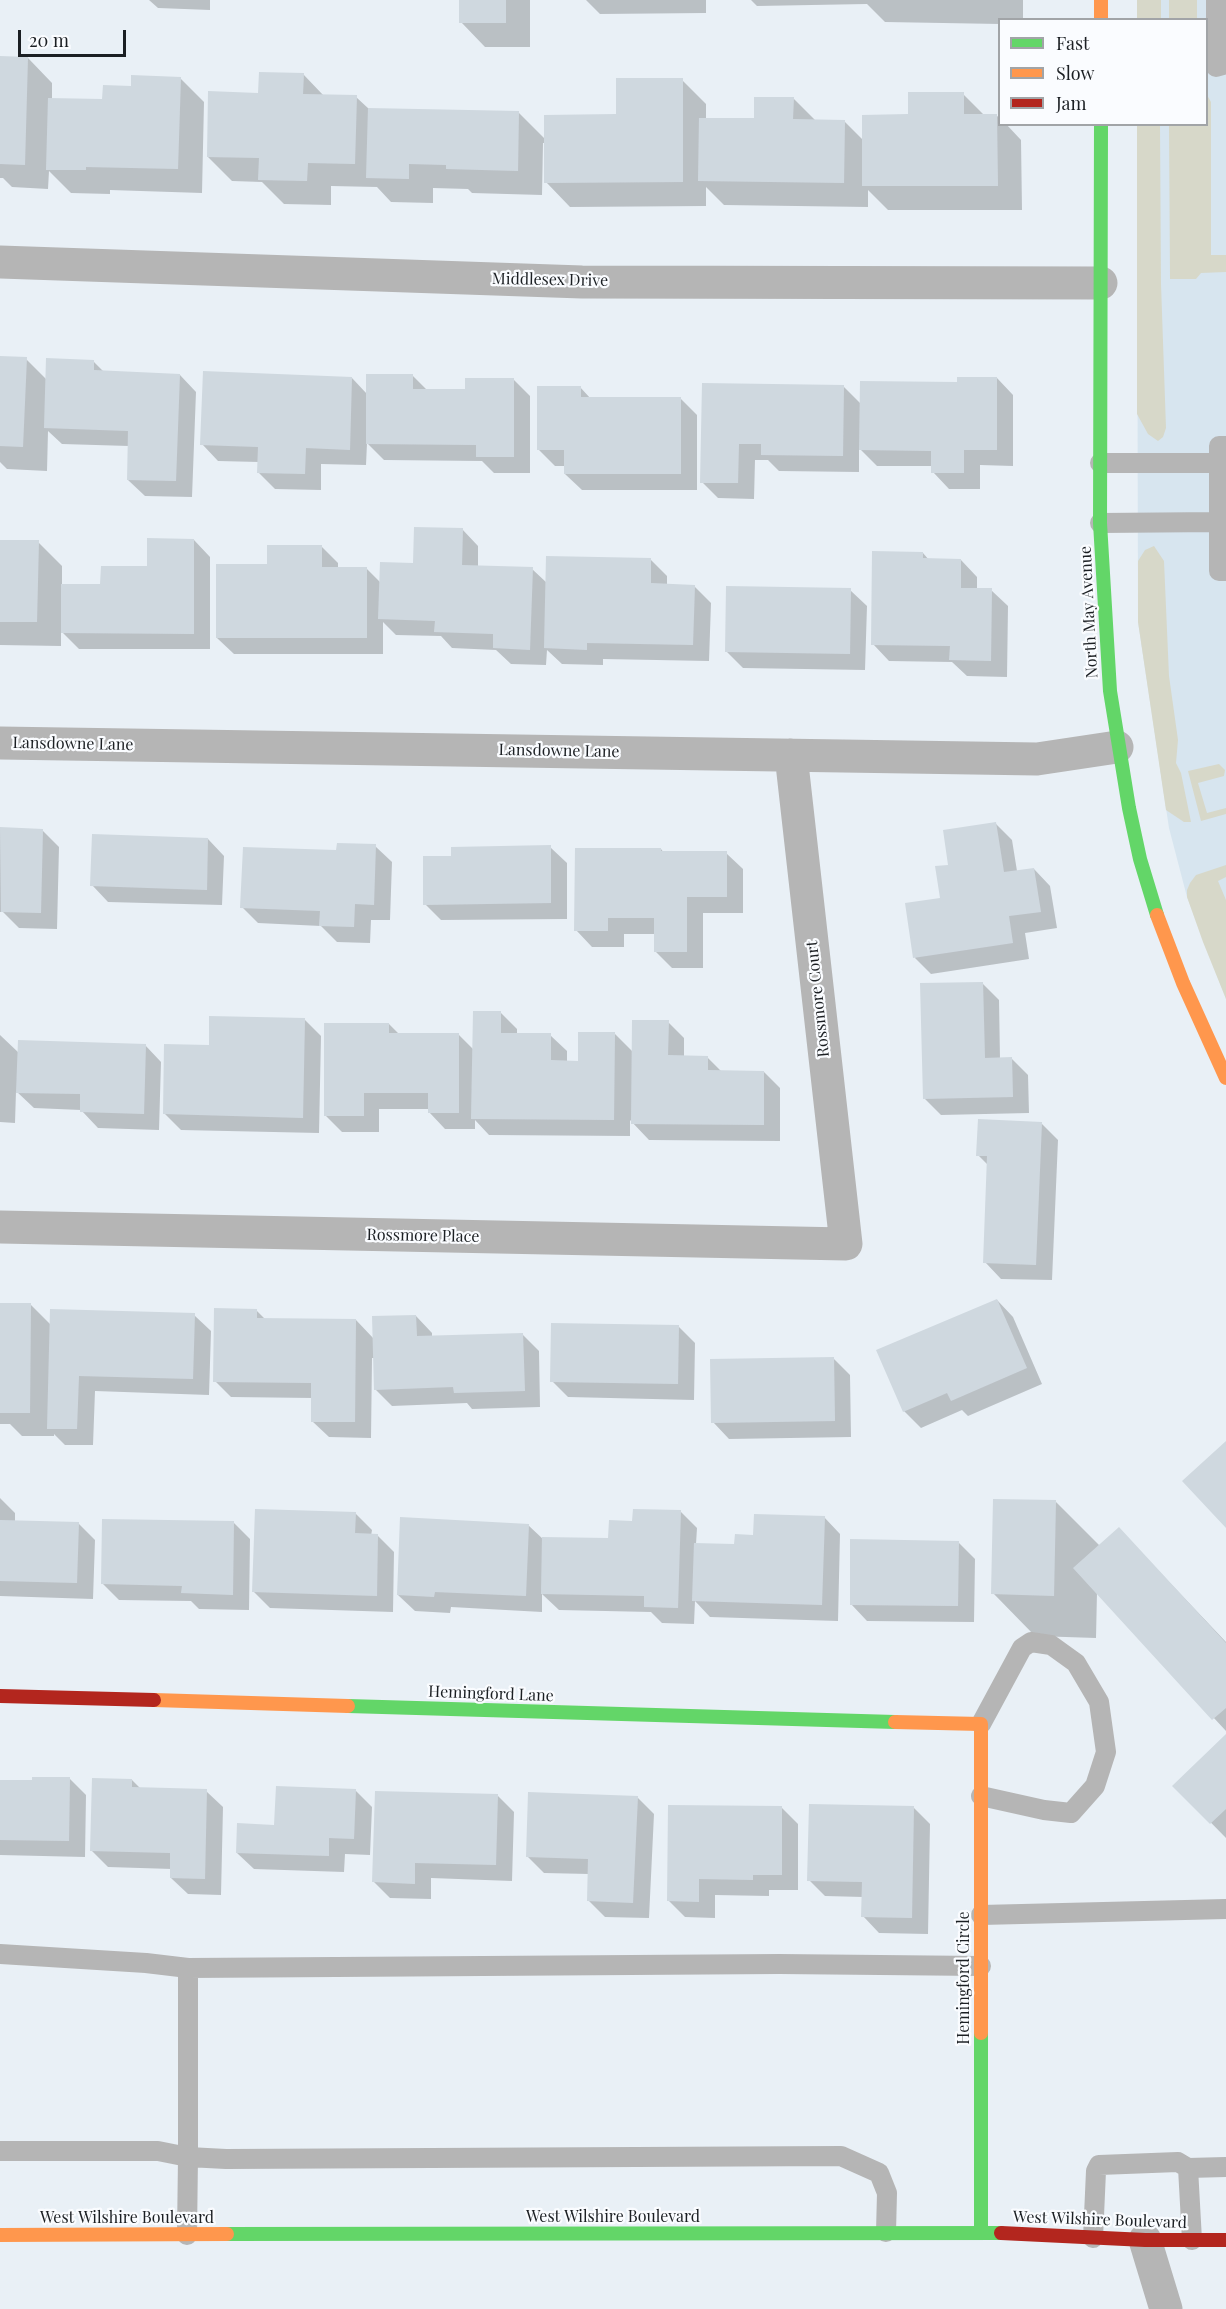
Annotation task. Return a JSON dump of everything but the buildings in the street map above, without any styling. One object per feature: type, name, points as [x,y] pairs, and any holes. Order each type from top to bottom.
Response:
[{"type":"street","points":[[1101,0],[1101,18]]},
{"type":"street","name":"North May Avenue","points":[[1101,126],[1100,523],[1110,691],[1117,747],[1140,859],[1160,924],[1206,1038],[1226,1078]]},
{"type":"street","name":"Middlesex Drive","points":[[0,262],[582,282],[1101,283]]},
{"type":"street","name":"Lansdowne Lane","points":[[0,743],[1037,759],[1117,747]]},
{"type":"street","name":"Rossmore Court","points":[[791,755],[846,1244]]},
{"type":"street","name":"Rossmore Place","points":[[0,1227],[846,1244]]},
{"type":"street","name":"Hemingford Lane","points":[[0,1696],[981,1724]]},
{"type":"street","name":"Hemingford Circle","points":[[981,1724],[981,2232]]},
{"type":"street","name":"West Wilshire Boulevard","points":[[0,2235],[981,2232],[1145,2240],[1226,2240]]},
{"type":"street","points":[[1145,2240],[1166,2309]]},
{"type":"lane","points":[[1216,0],[1221,65]]},
{"type":"lane","points":[[1100,463],[1223,455],[1219,571],[1226,571]]},
{"type":"lane","points":[[1100,523],[1219,522]]},
{"type":"lane","points":[[981,1724],[1022,1648],[1031,1642],[1052,1645],[1076,1663],[1099,1702],[1106,1752],[1095,1786],[1071,1813],[1044,1810],[981,1796]]},
{"type":"lane","points":[[981,1915],[1226,1909]]},
{"type":"lane","points":[[0,1954],[146,1963],[188,1968],[779,1964],[981,1966]]},
{"type":"lane","points":[[187,2235],[188,1968]]},
{"type":"lane","points":[[0,2151],[158,2151],[189,2157],[226,2159],[841,2156],[879,2173],[887,2193],[886,2232]]},
{"type":"lane","points":[[1093,2238],[1096,2171],[1099,2165],[1178,2162],[1188,2168],[1226,2167]]},
{"type":"lane","points":[[1188,2168],[1192,2240]]},
{"type":"shaded area","points":[[1137,0],[1226,0],[1226,999],[1187,897],[1169,828],[1138,622],[1137,126],[1208,126],[1208,18],[1137,18]]},
{"type":"shaded area","points":[[1137,0],[1161,0],[1161,18],[1137,18]]},
{"type":"shaded area","points":[[1169,0],[1197,0],[1197,18],[1169,18]]},
{"type":"shaded area","points":[[1208,97],[1211,102],[1211,255],[1226,255],[1226,272],[1201,273],[1196,279],[1170,279],[1169,126],[1208,126]]},
{"type":"shaded area","points":[[1137,126],[1160,126],[1161,284],[1166,428],[1163,437],[1158,441],[1148,434],[1137,414]]},
{"type":"shaded area","points":[[1154,546],[1164,561],[1169,676],[1178,740],[1176,763],[1181,773],[1191,822],[1184,822],[1166,810],[1138,622],[1138,561],[1145,550]]},
{"type":"shaded area","points":[[1219,764],[1225,770],[1224,776],[1198,783],[1207,813],[1226,808],[1226,814],[1201,821],[1188,771]]},
{"type":"shaded area","points":[[1226,865],[1226,877],[1218,881],[1226,900],[1226,999],[1203,942],[1187,897],[1187,890],[1196,875]]},
{"type":"traffic: fast","points":[[1101,126],[1100,523],[1110,691],[1129,808],[1140,859],[1157,915]]},
{"type":"traffic: fast","points":[[348,1706],[895,1722]]},
{"type":"traffic: fast","points":[[981,2033],[981,2232]]},
{"type":"traffic: fast","points":[[227,2234],[1001,2233]]},
{"type":"traffic: slow","points":[[1101,0],[1101,18]]},
{"type":"traffic: slow","points":[[1157,915],[1183,983],[1226,1078]]},
{"type":"traffic: slow","points":[[154,1700],[348,1706]]},
{"type":"traffic: slow","points":[[895,1722],[981,1724],[981,2033]]},
{"type":"traffic: slow","points":[[0,2235],[227,2234]]},
{"type":"traffic: jam","points":[[0,1696],[154,1700]]},
{"type":"traffic: jam","points":[[1001,2233],[1145,2240],[1226,2240]]}]
